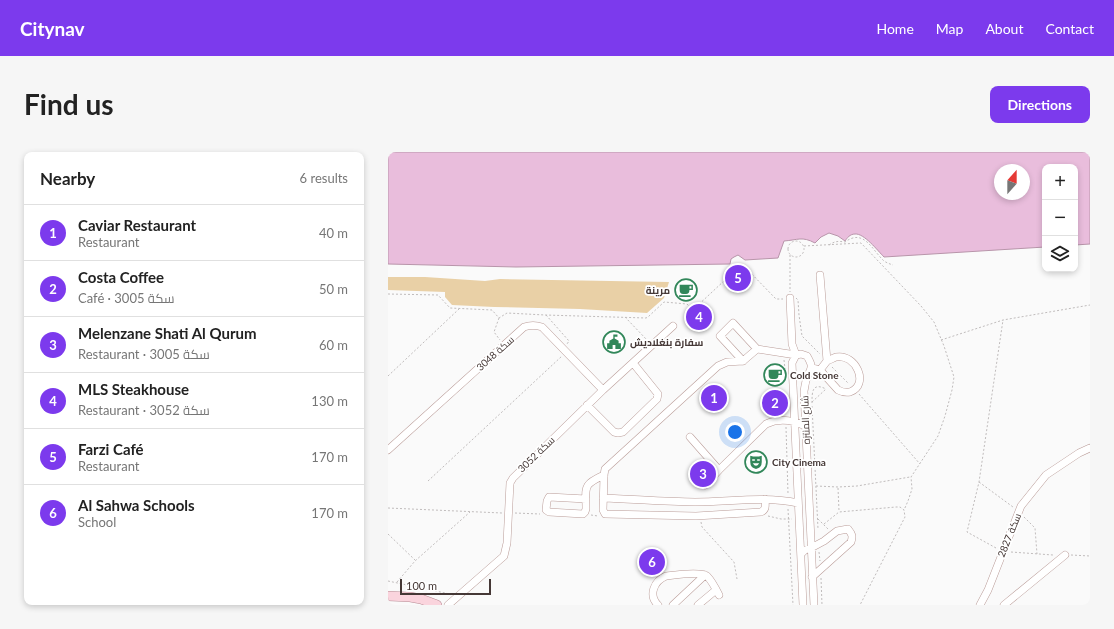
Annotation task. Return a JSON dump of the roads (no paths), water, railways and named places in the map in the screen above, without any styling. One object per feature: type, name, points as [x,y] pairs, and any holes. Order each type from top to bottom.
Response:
[{"type":"main road","points":[[388,596],[421,600],[437,605]]},
{"type":"street","points":[[820,275],[827,361]]},
{"type":"street","points":[[790,298],[792,344],[796,355]]},
{"type":"street","points":[[743,361],[720,336],[733,323],[757,349],[807,356],[812,368],[820,370],[838,390],[842,392],[845,393],[855,390],[860,380],[858,370],[850,359],[843,357],[836,357],[827,361],[820,370]]},
{"type":"street","name":"سكة 3048","points":[[388,450],[524,327],[538,325],[542,327],[603,390]]},
{"type":"street","name":"سكة 3052","points":[[448,605],[504,556],[507,543],[510,484],[513,478],[587,405],[673,326]]},
{"type":"street","points":[[757,349],[743,361],[727,362],[718,366],[605,469],[603,510],[605,514],[696,516],[705,518],[761,512],[765,508],[765,499]]},
{"type":"street","name":"شارع المنتزه","points":[[796,355],[792,363],[803,605]]},
{"type":"street","points":[[587,405],[614,432],[623,432],[657,399],[658,394],[633,363]]},
{"type":"street","name":"شارع المنتزه","points":[[812,368],[806,379],[804,391],[814,605]]},
{"type":"street","points":[[705,485],[766,424],[772,421],[780,420],[795,421],[805,426]]},
{"type":"street","points":[[690,437],[719,470]]},
{"type":"street","name":"سكة 2827","points":[[980,605],[988,590],[1002,551],[1021,506],[1046,475],[1079,453],[1090,448]]},
{"type":"street","points":[[796,452],[806,452]]},
{"type":"street","points":[[586,499],[549,497],[546,510],[549,512],[583,514],[586,509],[587,487],[590,482],[604,475]]},
{"type":"street","points":[[603,498],[705,502],[765,499],[798,503]]},
{"type":"street","points":[[705,502],[705,518]]},
{"type":"street","points":[[801,554],[805,550],[818,544],[837,531],[848,529],[851,533],[853,538],[851,542],[812,577]]},
{"type":"street","points":[[1004,605],[1065,555]]},
{"type":"street","points":[[658,605],[653,598],[652,593],[654,586],[661,578],[666,576],[702,574],[708,577],[718,592],[698,605]]},
{"type":"street","points":[[673,605],[705,575]]},
{"type":"place","name":"Farzi Café","points":[[738,278]]},
{"type":"place","name":"مرينة","points":[[686,290]]},
{"type":"place","name":"MLS Steakhouse","points":[[699,317]]},
{"type":"place","name":"سفارة بنغلاديش","points":[[614,342]]},
{"type":"place","name":"Cold Stone","points":[[775,375]]},
{"type":"place","name":"Caviar Restaurant","points":[[714,398]]},
{"type":"place","name":"Costa Coffee","points":[[775,403]]},
{"type":"place","name":"City Cinema","points":[[756,462]]},
{"type":"place","name":"Melenzane Shati Al Qurum","points":[[703,474]]},
{"type":"place","name":"Al Sahwa Schools","points":[[652,562]]}]
